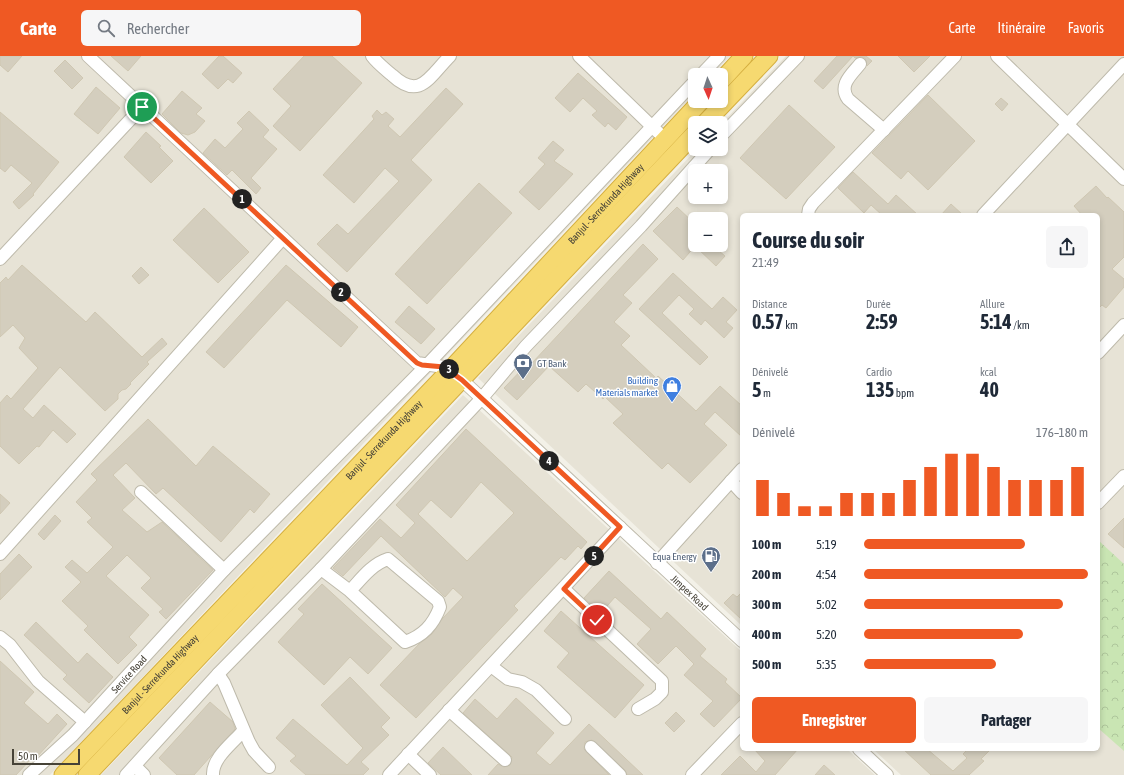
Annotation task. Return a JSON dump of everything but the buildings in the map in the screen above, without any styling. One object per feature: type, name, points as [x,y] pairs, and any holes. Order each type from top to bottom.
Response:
[{"type":"highway","points":[[728,73],[744,56]]},
{"type":"highway","points":[[712,116],[769,56]]},
{"type":"highway","name":"Banjul - Serrekunda Highway","points":[[86,775],[456,375],[665,139],[694,108]]},
{"type":"highway","name":"Banjul - Serrekunda Highway","points":[[63,775],[688,140]]},
{"type":"street","points":[[88,56],[417,363],[444,367],[456,375]]},
{"type":"street","points":[[372,56],[400,83],[409,87],[421,85],[450,56]]},
{"type":"street","points":[[579,56],[665,139]]},
{"type":"street","points":[[708,68],[719,56]]},
{"type":"street","points":[[728,129],[798,56]]},
{"type":"street","points":[[808,213],[813,203],[955,56]]},
{"type":"street","points":[[997,56],[1124,180]]},
{"type":"street","points":[[860,64],[845,83],[843,90],[844,94],[884,130]]},
{"type":"street","points":[[985,213],[1124,64]]},
{"type":"street","name":"Service Road","points":[[29,775],[86,722],[224,570],[427,365],[688,88]]},
{"type":"street","points":[[0,259],[142,107]]},
{"type":"street","points":[[126,775],[218,674],[321,569],[482,398],[526,346],[656,210],[704,156]]},
{"type":"street","points":[[0,554],[283,238]]},
{"type":"street","points":[[1100,350],[1124,325]]},
{"type":"street","name":"Jimpex Road","points":[[456,375],[620,527],[657,564],[740,639]]},
{"type":"street","points":[[657,564],[740,471]]},
{"type":"street","points":[[731,481],[740,491]]},
{"type":"street","points":[[1100,502],[1122,483]]},
{"type":"street","points":[[141,492],[224,570]]},
{"type":"street","points":[[389,775],[564,589],[620,527]]},
{"type":"street","points":[[321,569],[350,591],[405,642],[418,637],[428,627],[440,607],[438,601],[388,559],[381,561],[371,568],[350,591]]},
{"type":"street","points":[[564,589],[662,681],[662,692],[655,699],[638,709]]},
{"type":"street","points":[[0,637],[10,645],[38,681],[86,722]]},
{"type":"street","points":[[491,666],[508,679],[522,682],[536,690],[565,719]]},
{"type":"street","points":[[218,674],[230,696],[243,732],[254,751],[269,767]]},
{"type":"street","points":[[449,710],[504,760]]},
{"type":"street","points":[[692,775],[740,725]]},
{"type":"street","points":[[213,775],[213,768],[217,761],[243,732]]},
{"type":"street","points":[[591,747],[620,775]]},
{"type":"street","points":[[863,751],[887,775]]},
{"type":"street","points":[[408,754],[430,775]]},
{"type":"street","points":[[135,766],[144,775]]},
{"type":"shaded area","points":[[0,56],[730,56],[719,68],[688,68],[688,100],[50,775],[0,775]]},
{"type":"shaded area","points":[[786,56],[1124,56],[1124,775],[901,775],[875,751],[1100,751],[1100,213],[740,213],[740,624],[478,378],[690,156],[728,156],[728,117]]},
{"type":"shaded area","points":[[463,395],[740,650],[740,751],[849,751],[875,775],[101,775]]},
{"type":"green space","points":[[1100,542],[1124,564],[1124,751],[1100,730]]},
{"type":"place","name":"GT Bank","points":[[523,380]]},
{"type":"place","name":"Building Materials market","points":[[672,403]]},
{"type":"place","name":"Equa Energy","points":[[711,573]]},
{"type":"route","points":[[142,107],[417,363],[422,365],[444,367],[462,380],[620,527],[564,589],[597,620]]}]
